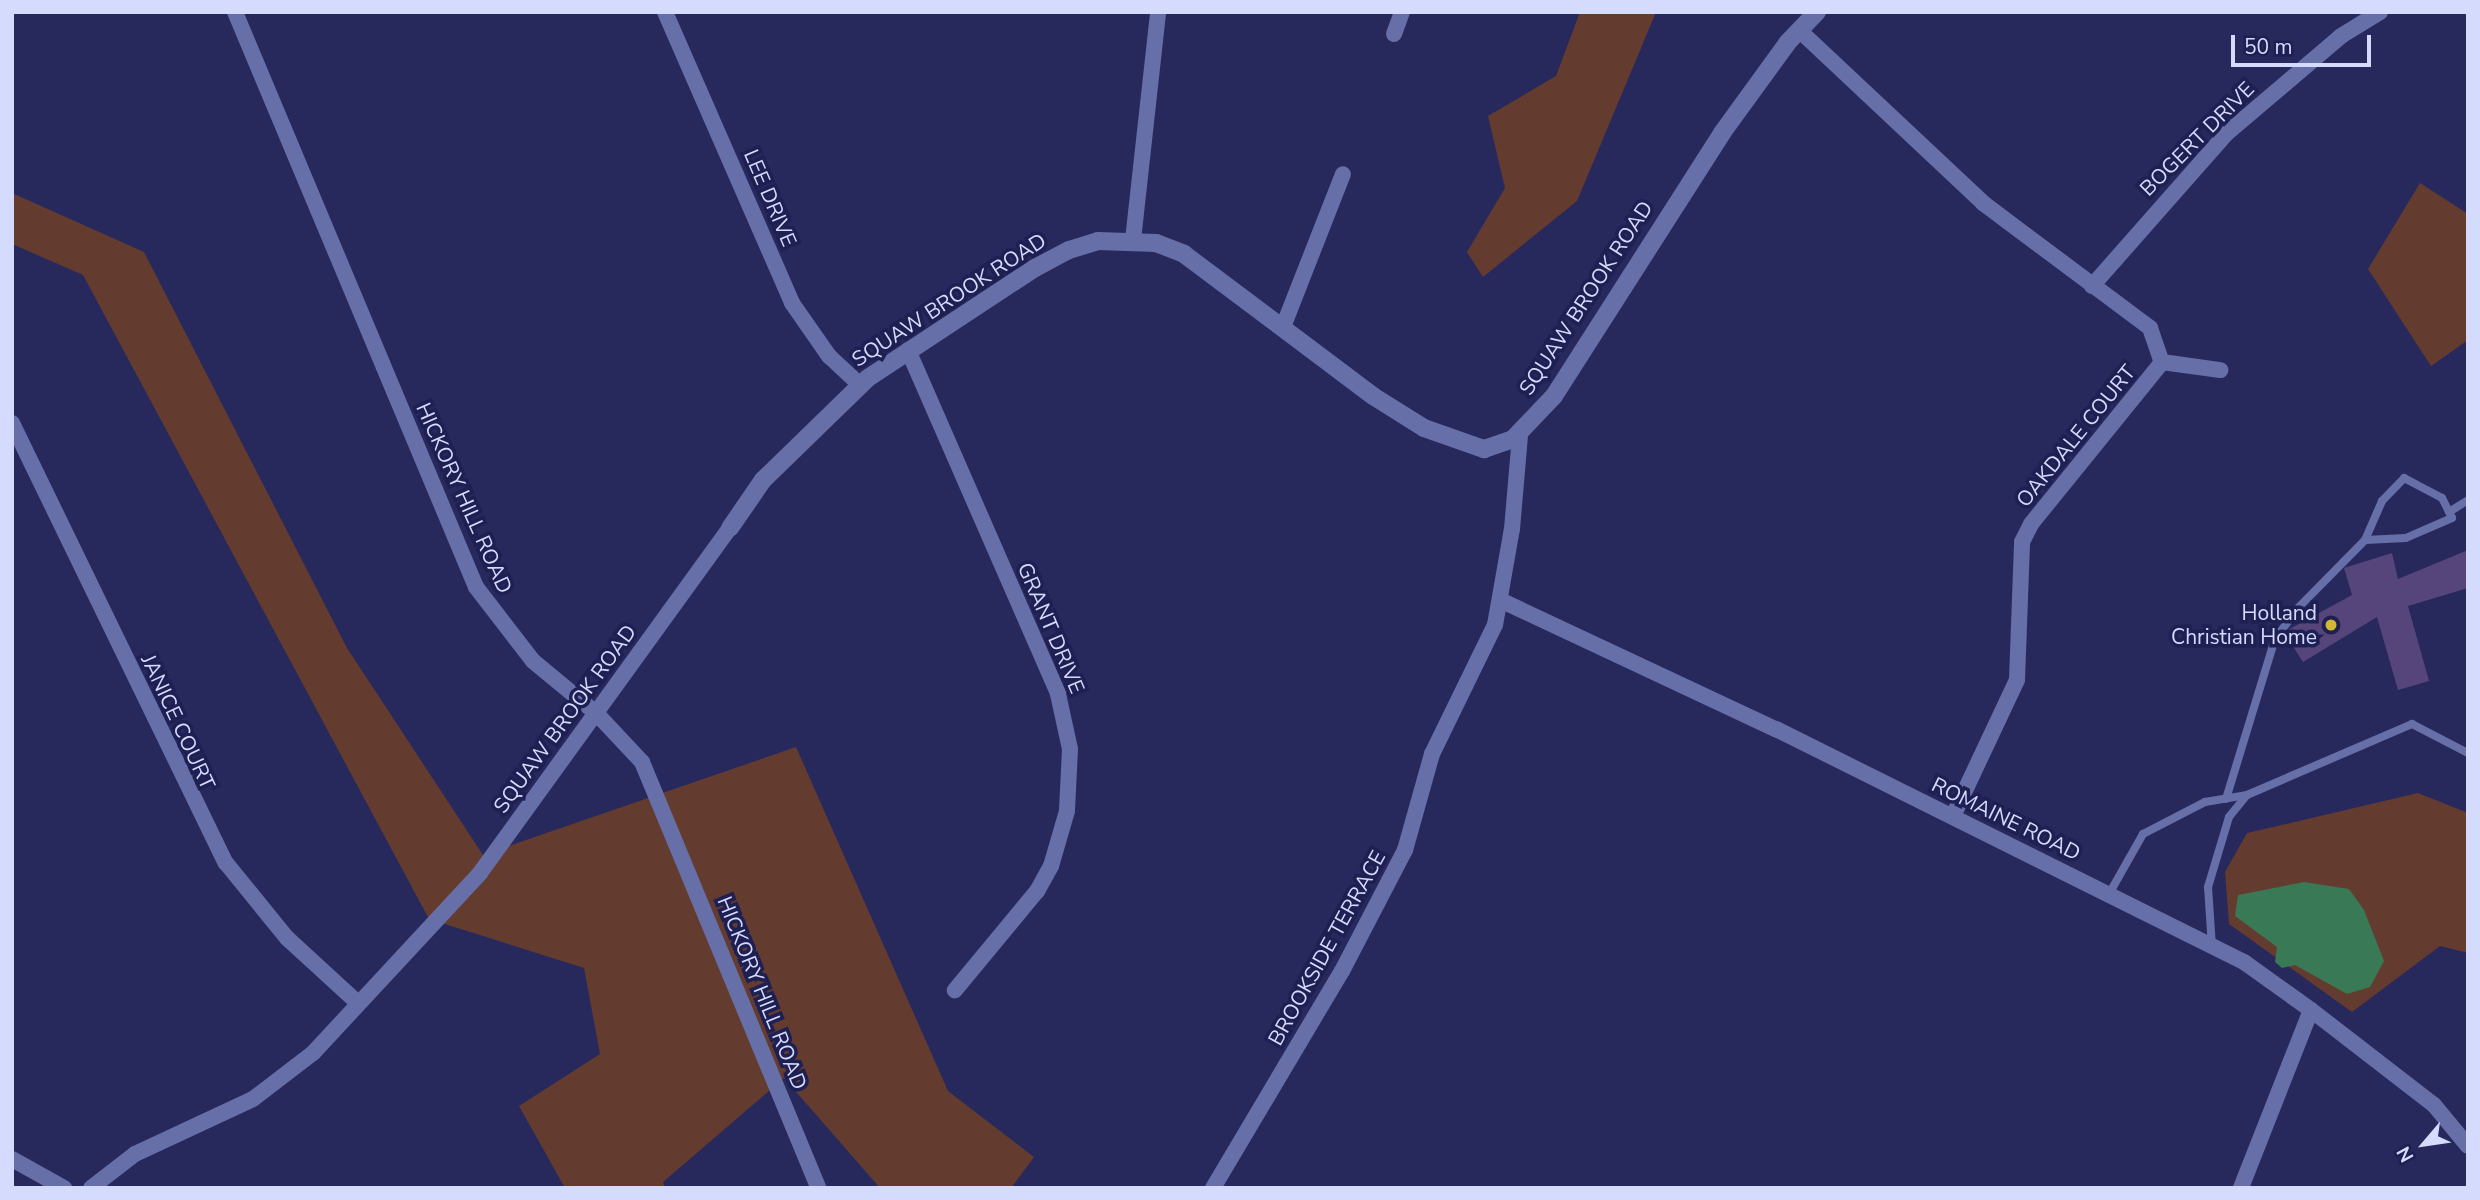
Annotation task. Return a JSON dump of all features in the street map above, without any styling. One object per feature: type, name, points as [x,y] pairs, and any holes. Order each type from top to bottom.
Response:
[{"type":"street","name":"HICKORY HILL ROAD","points":[[235,12],[476,587],[533,661],[597,714],[642,762],[818,1186]]},
{"type":"street","name":"LEE DRIVE","points":[[665,12],[792,303],[829,356],[860,385]]},
{"type":"street","points":[[1133,240],[1158,12]]},
{"type":"street","points":[[1394,34],[1402,12]]},
{"type":"street","name":"SQUAW BROOK ROAD","points":[[91,1188],[135,1154],[253,1099],[313,1052],[480,873],[763,480],[860,385],[908,350],[1069,250],[1098,241],[1133,240],[1184,254],[1373,396],[1435,433],[1484,449],[1520,435],[1554,396],[1707,155],[1799,30],[1818,12]]},
{"type":"street","name":"BOGERT DRIVE","points":[[2092,286],[2226,134],[2341,36],[2380,12]]},
{"type":"street","name":"OAKDALE COURT","points":[[1799,30],[1983,203],[2150,328],[2162,362]]},
{"type":"street","points":[[1283,327],[1343,174]]},
{"type":"street","name":"GRANT DRIVE","points":[[908,350],[1058,694],[1070,749],[1067,811],[1051,866],[1037,891],[955,990]]},
{"type":"street","name":"OAKDALE COURT","points":[[2162,362],[2220,370]]},
{"type":"street","name":"OAKDALE COURT","points":[[1953,816],[2017,680],[2022,663],[2022,542],[2031,524],[2162,362]]},
{"type":"street","name":"JANICE COURT","points":[[12,423],[226,863],[287,938],[358,1003]]},
{"type":"street","name":"BROOKSIDE TERRACE","points":[[1213,1188],[1391,880],[1405,850],[1432,754],[1495,625],[1520,435]]},
{"type":"street","name":"ROMAINE ROAD","points":[[1500,600],[1953,816],[2244,962],[2405,1080],[2434,1105],[2468,1146]]},
{"type":"street","points":[[2241,1188],[2311,1010]]},
{"type":"street","points":[[12,1158],[64,1188]]},
{"type":"lane","points":[[2226,799],[2275,639],[2298,608],[2365,540],[2382,501],[2404,478],[2442,498],[2452,518],[2406,538],[2365,540]]},
{"type":"lane","points":[[2449,512],[2468,500]]},
{"type":"lane","points":[[2109,894],[2143,834],[2205,802],[2247,795],[2412,724],[2468,752]]},
{"type":"lane","points":[[2212,947],[2208,887],[2229,817],[2247,795]]},
{"type":"shaded area","points":[[1580,12],[1656,12],[1577,201],[1483,277],[1467,252],[1505,188],[1488,116],[1556,76]]},
{"type":"shaded area","points":[[2420,183],[2468,214],[2468,340],[2431,366],[2368,269]]},
{"type":"shaded area","points":[[12,193],[144,252],[347,648],[483,855],[796,747],[948,1091],[1034,1157],[1011,1188],[880,1188],[784,1078],[663,1182],[665,1188],[565,1188],[519,1106],[600,1054],[584,968],[429,919],[83,275],[12,244]]},
{"type":"shaded area","points":[[2418,793],[2468,813],[2468,953],[2440,946],[2352,1012],[2229,924],[2225,872],[2247,833]]},
{"type":"shaded area","points":[[2304,882],[2349,889],[2364,910],[2384,961],[2370,987],[2347,994],[2295,965],[2282,968],[2275,962],[2277,947],[2235,916],[2238,895]]},
{"type":"building","name":"Holland Christian Home","points":[[2468,550],[2468,588],[2408,606],[2429,681],[2398,690],[2377,617],[2303,662],[2284,632],[2352,595],[2344,568],[2392,553],[2398,579]]},
{"type":"place","name":"Holland Christian Home","points":[[2331,625]]}]
